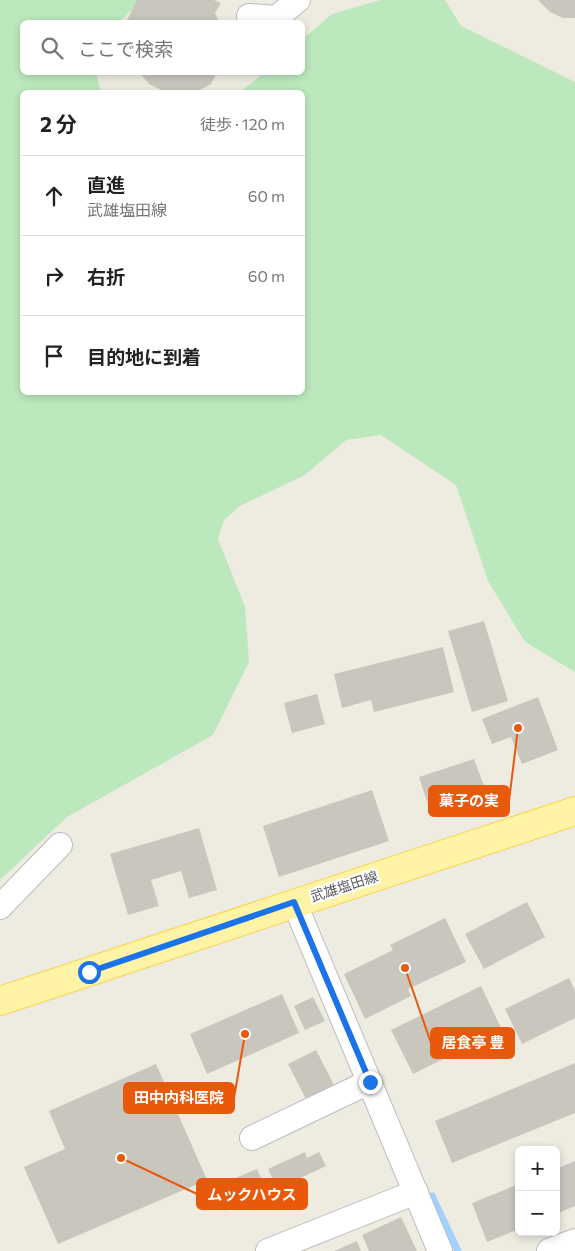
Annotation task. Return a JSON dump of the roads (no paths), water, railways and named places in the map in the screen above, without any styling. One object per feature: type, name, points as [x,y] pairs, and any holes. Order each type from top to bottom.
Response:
[{"type":"main road","name":"武雄塩田線","points":[[0,1001],[294,902],[575,811]]},
{"type":"street","points":[[249,16],[276,18],[298,0]]},
{"type":"street","points":[[0,906],[60,845]]},
{"type":"street","points":[[294,902],[440,1251]]},
{"type":"street","points":[[252,1138],[370,1082]]},
{"type":"street","points":[[268,1251],[416,1192]]},
{"type":"street","points":[[549,1251],[575,1241]]},
{"type":"waterway","points":[[422,1200],[432,1196],[458,1251]]},
{"type":"place","name":"菓子の実","points":[[518,728]]},
{"type":"place","name":"居食亭 豊","points":[[405,968]]},
{"type":"place","name":"田中内科医院","points":[[245,1034]]},
{"type":"place","name":"ムックハウス","points":[[121,1158]]}]
